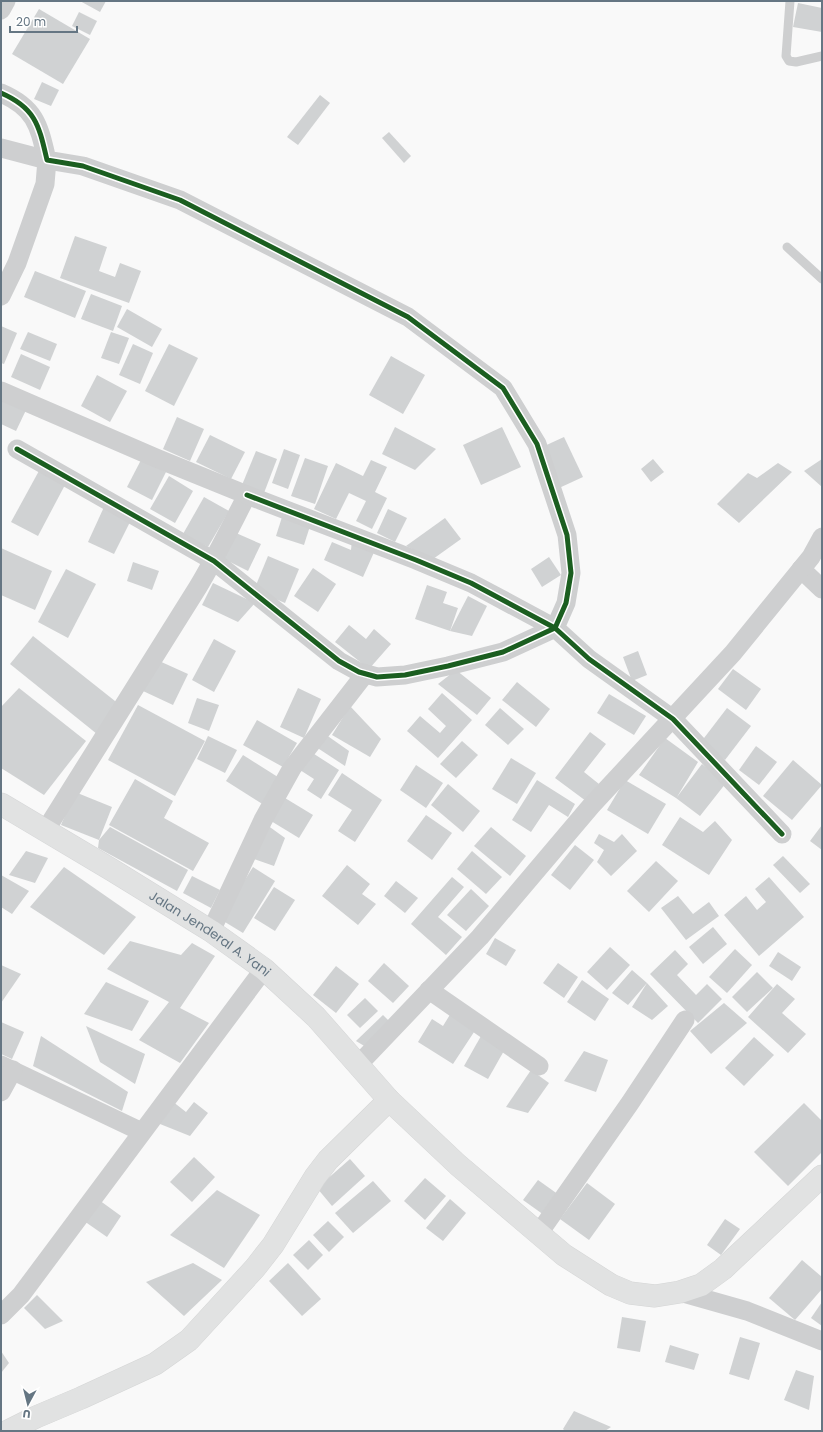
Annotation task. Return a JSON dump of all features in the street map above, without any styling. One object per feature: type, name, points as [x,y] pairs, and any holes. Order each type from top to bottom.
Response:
[{"type":"main road","name":"Jalan Jenderal A. Yani","points":[[1,804],[211,931],[264,969],[316,1017],[389,1100],[458,1165],[564,1255],[611,1285],[630,1293],[649,1296],[680,1292],[701,1285],[723,1269],[822,1176]]},
{"type":"main road","points":[[8,1431],[36,1417],[156,1364],[189,1340],[255,1268],[273,1245],[315,1177],[328,1160],[389,1100]]},
{"type":"street","points":[[1,10],[6,1]]},
{"type":"street","points":[[1,93],[13,98],[23,105],[36,119],[47,160],[45,184],[18,263],[1,296]]},
{"type":"street","points":[[1,148],[47,160],[83,166],[180,200],[408,317],[503,388],[537,444],[567,535],[571,573],[566,603],[555,628],[503,652],[405,675],[378,677],[365,674],[339,660],[214,561],[17,449]]},
{"type":"street","points":[[1,391],[169,464],[437,568],[471,583],[555,628],[589,659],[672,720],[782,834]]},
{"type":"street","points":[[44,831],[214,561],[223,540],[247,495]]},
{"type":"street","points":[[358,1066],[480,937],[591,806],[733,653],[811,557],[822,537]]},
{"type":"street","points":[[801,568],[822,589]]},
{"type":"street","points":[[211,931],[264,820],[292,768],[365,674]]},
{"type":"street","points":[[1,1315],[21,1295],[264,969]]},
{"type":"street","points":[[430,990],[539,1066]]},
{"type":"street","points":[[539,1233],[630,1103],[685,1020]]},
{"type":"street","points":[[1,1092],[7,1068],[142,1132]]},
{"type":"street","points":[[680,1292],[747,1311],[822,1341]]},
{"type":"lane","points":[[790,1],[786,56],[789,61],[796,62],[822,56]]},
{"type":"lane","points":[[787,247],[822,279]]},
{"type":"building","points":[[80,1],[106,1],[100,12]]},
{"type":"building","points":[[798,3],[822,8],[822,32],[793,27]]},
{"type":"building","points":[[39,9],[90,39],[63,84],[12,54]]},
{"type":"building","points":[[79,12],[97,21],[90,35],[72,26]]},
{"type":"building","points":[[42,82],[59,90],[51,106],[34,99]]},
{"type":"building","points":[[320,95],[330,103],[298,145],[287,137]]},
{"type":"building","points":[[389,132],[411,156],[404,163],[382,138]]},
{"type":"building","points":[[75,236],[107,247],[99,271],[115,277],[120,263],[141,271],[129,303],[60,278]]},
{"type":"building","points":[[35,271],[86,291],[75,318],[24,297]]},
{"type":"building","points":[[91,294],[122,306],[113,331],[81,319]]},
{"type":"building","points":[[127,309],[162,329],[152,347],[117,327]]},
{"type":"building","points":[[1,326],[17,333],[4,364],[1,363]]},
{"type":"building","points":[[28,332],[57,344],[50,361],[20,349]]},
{"type":"building","points":[[111,332],[129,338],[119,364],[101,358]]},
{"type":"building","points":[[133,344],[153,353],[140,384],[119,375]]},
{"type":"building","points":[[169,344],[198,358],[174,406],[145,391]]},
{"type":"building","points":[[21,354],[50,367],[40,390],[11,377]]},
{"type":"building","points":[[391,356],[425,375],[403,414],[369,395]]},
{"type":"building","points":[[97,375],[127,391],[110,422],[81,406]]},
{"type":"building","points":[[1,395],[27,408],[16,431],[1,424]]},
{"type":"building","points":[[177,417],[204,429],[190,461],[163,449]]},
{"type":"building","points":[[395,427],[436,449],[415,470],[382,454]]},
{"type":"building","points":[[502,427],[521,467],[481,485],[463,445]]},
{"type":"building","points":[[210,435],[245,452],[231,479],[196,462]]},
{"type":"building","points":[[564,437],[583,477],[559,488],[540,448]]},
{"type":"building","points":[[284,449],[300,455],[288,489],[272,483]]},
{"type":"building","points":[[256,451],[277,459],[264,493],[242,485]]},
{"type":"building","points":[[305,458],[328,466],[315,504],[291,496]]},
{"type":"building","points":[[653,459],[664,472],[651,482],[641,469]]},
{"type":"building","points":[[822,459],[822,487],[804,471]]},
{"type":"building","points":[[141,460],[166,472],[152,500],[127,487]]},
{"type":"building","points":[[371,460],[387,467],[375,492],[387,498],[372,529],[356,521],[366,501],[349,493],[336,519],[314,509],[336,463],[363,476]]},
{"type":"building","points":[[778,463],[792,472],[739,523],[717,504],[748,473],[757,478]]},
{"type":"building","points":[[40,469],[66,483],[38,536],[11,522]]},
{"type":"building","points":[[169,476],[193,491],[175,523],[150,509]]},
{"type":"building","points":[[204,497],[229,511],[208,547],[183,534]]},
{"type":"building","points":[[104,507],[131,520],[114,554],[88,542]]},
{"type":"building","points":[[388,509],[407,518],[395,542],[377,533]]},
{"type":"building","points":[[282,517],[310,526],[304,545],[276,536]]},
{"type":"building","points":[[445,518],[461,539],[433,559],[406,546]]},
{"type":"building","points":[[236,533],[261,544],[248,571],[224,559]]},
{"type":"building","points":[[352,540],[375,550],[363,577],[324,560],[332,542],[351,550]]},
{"type":"building","points":[[1,548],[52,571],[35,610],[1,595]]},
{"type":"building","points":[[268,556],[299,569],[285,603],[254,590]]},
{"type":"building","points":[[549,557],[561,575],[542,587],[531,569]]},
{"type":"building","points":[[133,562],[159,571],[152,590],[127,581]]},
{"type":"building","points":[[313,568],[336,584],[318,612],[294,596]]},
{"type":"building","points":[[66,569],[96,584],[68,638],[38,622]]},
{"type":"building","points":[[213,583],[255,603],[238,622],[202,605]]},
{"type":"building","points":[[427,585],[447,592],[443,603],[458,608],[450,631],[415,619]]},
{"type":"building","points":[[468,596],[487,606],[472,636],[450,631]]},
{"type":"building","points":[[349,625],[366,639],[374,629],[391,644],[369,669],[335,642]]},
{"type":"building","points":[[33,636],[120,705],[97,734],[10,664]]},
{"type":"building","points":[[214,639],[236,651],[214,692],[192,680]]},
{"type":"building","points":[[638,651],[647,675],[632,681],[623,657]]},
{"type":"building","points":[[157,660],[188,674],[173,705],[143,691]]},
{"type":"building","points":[[733,669],[761,689],[746,710],[718,689]]},
{"type":"building","points":[[456,670],[491,698],[477,715],[438,684]]},
{"type":"building","points":[[517,682],[550,709],[536,727],[502,700]]},
{"type":"building","points":[[19,688],[86,741],[44,795],[1,768],[1,707]]},
{"type":"building","points":[[298,688],[321,699],[304,738],[280,727]]},
{"type":"building","points":[[442,693],[472,720],[438,758],[407,731],[420,716],[440,733],[446,726],[428,709]]},
{"type":"building","points":[[609,694],[646,716],[634,735],[597,713]]},
{"type":"building","points":[[197,698],[219,705],[209,731],[188,723]]},
{"type":"building","points":[[138,705],[205,741],[175,796],[108,760]]},
{"type":"building","points":[[350,706],[381,739],[370,757],[332,735]]},
{"type":"building","points":[[500,708],[524,729],[508,745],[485,725]]},
{"type":"building","points":[[727,708],[751,726],[725,760],[701,742]]},
{"type":"building","points":[[257,720],[297,743],[283,767],[243,745]]},
{"type":"building","points":[[322,732],[349,751],[345,766],[313,745]]},
{"type":"building","points":[[590,732],[606,744],[584,772],[599,784],[586,801],[555,778]]},
{"type":"building","points":[[208,736],[237,750],[225,773],[197,759]]},
{"type":"building","points":[[665,738],[698,762],[677,797],[702,764],[726,783],[700,816],[676,798],[639,775]]},
{"type":"building","points":[[462,741],[478,755],[456,778],[440,764]]},
{"type":"building","points":[[756,746],[777,762],[759,785],[739,770]]},
{"type":"building","points":[[311,752],[339,770],[321,799],[307,790],[314,779],[300,770]]},
{"type":"building","points":[[243,755],[281,779],[264,805],[226,781]]},
{"type":"building","points":[[511,758],[536,773],[517,804],[492,789]]},
{"type":"building","points":[[793,760],[822,785],[792,820],[763,796]]},
{"type":"building","points":[[416,765],[443,783],[426,808],[400,790]]},
{"type":"building","points":[[342,773],[382,800],[355,842],[338,831],[352,810],[328,795]]},
{"type":"building","points":[[135,779],[173,801],[164,818],[209,843],[193,871],[109,825]]},
{"type":"building","points":[[537,780],[575,804],[568,817],[549,805],[531,832],[512,820]]},
{"type":"building","points":[[625,780],[666,804],[648,834],[607,810]]},
{"type":"building","points":[[448,784],[480,811],[463,832],[431,805]]},
{"type":"building","points":[[75,792],[112,807],[99,840],[61,825]]},
{"type":"building","points":[[285,798],[313,815],[299,838],[271,821]]},
{"type":"building","points":[[426,815],[452,833],[432,860],[407,841]]},
{"type":"building","points":[[680,817],[703,832],[715,821],[732,840],[709,875],[662,845]]},
{"type":"building","points":[[267,825],[285,838],[274,866],[254,859]]},
{"type":"building","points":[[822,825],[822,850],[810,841]]},
{"type":"building","points":[[110,827],[188,870],[177,891],[98,848],[99,840]]},
{"type":"building","points":[[491,827],[526,856],[510,876],[474,846]]},
{"type":"building","points":[[599,834],[614,842],[622,834],[637,851],[611,876],[597,862],[604,850],[594,843]]},
{"type":"building","points":[[575,845],[594,860],[570,890],[551,875]]},
{"type":"building","points":[[26,851],[48,858],[35,883],[9,875]]},
{"type":"building","points":[[472,851],[502,877],[486,894],[457,869]]},
{"type":"building","points":[[783,856],[810,884],[800,893],[773,865]]},
{"type":"building","points":[[656,861],[678,881],[649,912],[627,891]]},
{"type":"building","points":[[347,865],[370,884],[362,894],[376,904],[358,925],[322,896]]},
{"type":"building","points":[[64,867],[136,917],[104,955],[30,907]]},
{"type":"building","points":[[253,867],[275,881],[243,933],[220,919]]},
{"type":"building","points":[[1,875],[29,891],[12,914],[1,907]]},
{"type":"building","points":[[192,876],[220,890],[211,908],[183,893]]},
{"type":"building","points":[[452,877],[464,887],[438,917],[462,937],[446,955],[411,924]]},
{"type":"building","points":[[769,877],[804,917],[759,956],[724,915],[746,896],[757,910],[766,902],[755,889]]},
{"type":"building","points":[[396,881],[418,898],[405,913],[384,896]]},
{"type":"building","points":[[274,887],[295,900],[275,931],[254,918]]},
{"type":"building","points":[[471,889],[489,906],[466,931],[447,915]]},
{"type":"building","points":[[678,896],[693,914],[709,902],[719,916],[686,940],[661,908]]},
{"type":"building","points":[[713,927],[727,944],[703,964],[689,947]]},
{"type":"building","points":[[495,938],[516,950],[506,966],[486,954]]},
{"type":"building","points":[[130,941],[181,955],[192,943],[215,956],[180,1008],[209,1023],[180,1063],[139,1040],[169,1002],[107,969]]},
{"type":"building","points":[[610,947],[630,965],[607,990],[587,972]]},
{"type":"building","points":[[735,949],[752,965],[727,993],[709,977]]},
{"type":"building","points":[[675,950],[688,964],[677,975],[696,995],[707,984],[722,999],[698,1023],[650,974]]},
{"type":"building","points":[[778,952],[801,967],[792,981],[769,966]]},
{"type":"building","points":[[384,963],[409,986],[393,1003],[368,981]]},
{"type":"building","points":[[558,963],[578,977],[564,998],[543,983]]},
{"type":"building","points":[[1,965],[21,974],[1,1003]]},
{"type":"building","points":[[336,966],[359,984],[336,1013],[313,995]]},
{"type":"building","points":[[632,970],[647,983],[628,1005],[612,993]]},
{"type":"building","points":[[757,972],[773,988],[747,1012],[732,997]]},
{"type":"building","points":[[582,980],[609,999],[595,1021],[567,1002]]},
{"type":"building","points":[[106,982],[149,1001],[132,1031],[84,1014]]},
{"type":"building","points":[[647,983],[668,1006],[652,1020],[632,1007]]},
{"type":"building","points":[[777,984],[795,999],[782,1013],[806,1034],[788,1053],[748,1017]]},
{"type":"building","points":[[365,998],[378,1011],[360,1028],[347,1015]]},
{"type":"building","points":[[724,1003],[747,1023],[711,1054],[690,1031]]},
{"type":"building","points":[[451,1013],[476,1029],[453,1064],[418,1042],[432,1019],[443,1026]]},
{"type":"building","points":[[383,1015],[391,1023],[366,1047],[356,1041]]},
{"type":"building","points":[[1,1022],[24,1032],[12,1059],[1,1054]]},
{"type":"building","points":[[86,1026],[145,1054],[135,1084],[100,1062]]},
{"type":"building","points":[[41,1036],[128,1092],[122,1111],[33,1066]]},
{"type":"building","points":[[481,1036],[505,1049],[488,1079],[464,1066]]},
{"type":"building","points":[[754,1037],[774,1055],[744,1086],[725,1068]]},
{"type":"building","points":[[584,1051],[608,1060],[596,1092],[564,1081]]},
{"type":"building","points":[[531,1070],[549,1083],[528,1113],[506,1107]]},
{"type":"building","points":[[172,1101],[186,1112],[194,1102],[208,1113],[190,1136],[155,1122]]},
{"type":"building","points":[[804,1103],[822,1121],[822,1152],[788,1186],[754,1152]]},
{"type":"building","points":[[194,1157],[215,1177],[192,1202],[170,1182]]},
{"type":"building","points":[[350,1159],[365,1176],[332,1206],[317,1188]]},
{"type":"building","points":[[425,1178],[446,1196],[425,1220],[404,1201]]},
{"type":"building","points":[[538,1180],[559,1195],[544,1215],[523,1200]]},
{"type":"building","points":[[373,1181],[391,1201],[353,1233],[335,1213]]},
{"type":"building","points":[[587,1183],[615,1204],[589,1240],[560,1219]]},
{"type":"building","points":[[217,1190],[260,1215],[224,1268],[170,1235]]},
{"type":"building","points":[[450,1199],[466,1213],[443,1241],[426,1228]]},
{"type":"building","points":[[99,1200],[121,1216],[107,1237],[84,1221]]},
{"type":"building","points":[[725,1219],[740,1229],[721,1255],[707,1245]]},
{"type":"building","points":[[328,1221],[344,1237],[329,1252],[313,1235]]},
{"type":"building","points":[[309,1240],[323,1255],[308,1270],[293,1255]]},
{"type":"building","points":[[802,1260],[822,1277],[822,1289],[795,1320],[769,1298]]},
{"type":"building","points":[[193,1263],[222,1280],[184,1316],[146,1282]]},
{"type":"building","points":[[288,1263],[321,1299],[302,1316],[269,1281]]},
{"type":"building","points":[[37,1295],[63,1321],[45,1329],[24,1308]]},
{"type":"building","points":[[822,1302],[822,1326],[811,1318]]},
{"type":"building","points":[[622,1317],[646,1321],[640,1352],[617,1348]]},
{"type":"building","points":[[740,1337],[760,1343],[749,1380],[729,1374]]},
{"type":"building","points":[[670,1345],[699,1354],[694,1370],[665,1362]]},
{"type":"building","points":[[1,1351],[9,1363],[1,1373]]},
{"type":"building","points":[[796,1370],[814,1376],[809,1410],[784,1400]]},
{"type":"building","points":[[574,1411],[611,1427],[605,1431],[565,1431],[563,1429]]},
{"type":"cycle path","points":[[1,93],[22,105],[34,119],[41,137],[47,160],[83,166],[180,200],[408,317],[503,388],[537,444],[567,535],[571,573],[566,603],[555,628],[589,659],[673,719],[782,834]]},
{"type":"cycle path","points":[[17,449],[214,561],[339,661],[359,672],[377,677],[405,675],[448,666],[503,652],[555,628],[471,583],[416,560],[247,495]]}]
